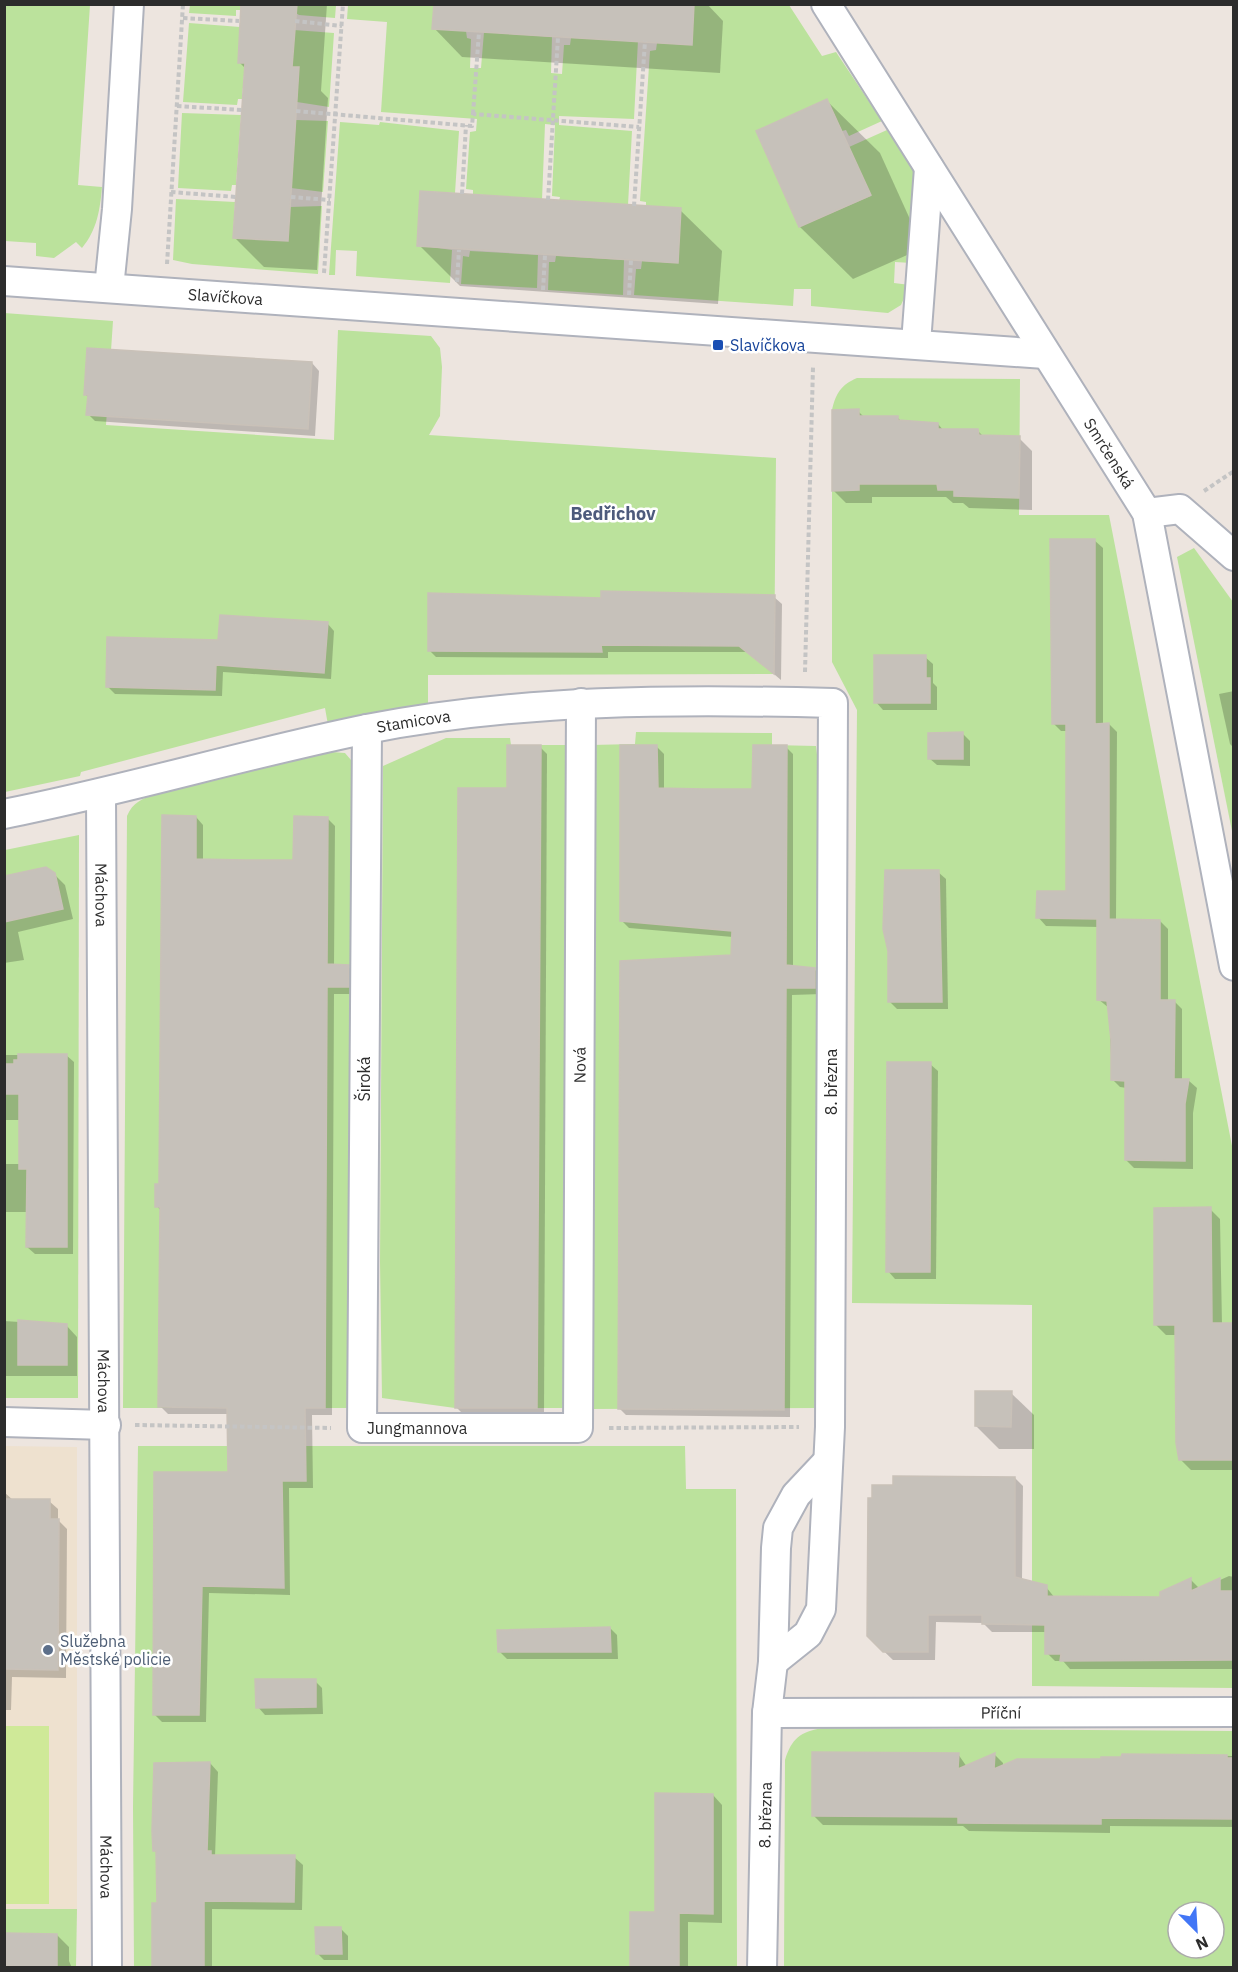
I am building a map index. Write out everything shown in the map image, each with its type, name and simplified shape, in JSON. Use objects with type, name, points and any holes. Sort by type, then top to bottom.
[{"type":"street","points":[[109,288],[117,209],[129,4]]},
{"type":"street","name":"Smrčenská","points":[[826,4],[1147,513],[1233,966]]},
{"type":"street","points":[[916,343],[929,168]]},
{"type":"street","name":"Slavíčkova","points":[[4,281],[916,343],[1046,354]]},
{"type":"street","points":[[1147,513],[1180,509],[1233,556]]},
{"type":"street","name":"Stamicova","points":[[4,814],[101,795],[367,729],[476,712],[581,703],[833,703]]},
{"type":"street","name":"Nová","points":[[578,1428],[581,703]]},
{"type":"street","name":"8. března","points":[[773,1662],[808,1634],[821,1609],[830,1427],[833,703]]},
{"type":"street","name":"Široká","points":[[362,1428],[367,729]]},
{"type":"street","name":"Máchova","points":[[101,795],[107,1968]]},
{"type":"street","points":[[4,1422],[106,1425]]},
{"type":"street","name":"Jungmannova","points":[[362,1428],[578,1428]]},
{"type":"street","name":"8. března","points":[[762,1968],[767,1713],[773,1662],[778,1528],[796,1495],[828,1461]]},
{"type":"street","name":"Příční","points":[[767,1713],[1233,1712]]},
{"type":"path","points":[[166,291],[183,4]]},
{"type":"path","points":[[322,304],[343,4]]},
{"type":"path","points":[[183,18],[239,21]]},
{"type":"path","points":[[295,21],[342,26]]},
{"type":"path","points":[[296,111],[472,126],[479,32]]},
{"type":"path","points":[[548,200],[558,37]]},
{"type":"path","points":[[634,206],[645,41]]},
{"type":"path","points":[[177,106],[242,110]]},
{"type":"path","points":[[473,114],[639,127]]},
{"type":"path","points":[[462,194],[466,125]]},
{"type":"path","points":[[171,192],[236,197]]},
{"type":"path","points":[[291,197],[330,200]]},
{"type":"path","points":[[456,289],[459,250]]},
{"type":"path","points":[[543,295],[545,255]]},
{"type":"path","points":[[629,301],[631,260]]},
{"type":"path","points":[[805,702],[813,337]]},
{"type":"path","name":"Jungmannova","points":[[106,1425],[362,1428]]},
{"type":"path","points":[[578,1428],[830,1427]]},
{"type":"shaded area","points":[[5,1446],[77,1447],[77,1909],[5,1909]]},
{"type":"green space","points":[[4,5],[90,5],[78,185],[102,187],[100,204],[94,227],[82,248],[76,242],[54,258],[36,256],[36,243],[5,241]]},
{"type":"green space","points":[[190,5],[241,5],[241,10],[236,10],[236,16],[189,13]]},
{"type":"green space","points":[[296,5],[336,5],[335,18],[299,15],[296,13]]},
{"type":"green space","points":[[348,5],[434,5],[432,29],[466,31],[467,38],[471,39],[470,68],[481,68],[484,32],[552,37],[551,73],[562,74],[564,45],[570,45],[571,38],[638,40],[634,119],[559,116],[559,125],[632,131],[628,205],[559,201],[560,197],[552,196],[555,125],[545,124],[542,200],[473,194],[473,190],[466,189],[470,132],[476,131],[477,119],[381,112],[387,22],[347,19]]},
{"type":"green space","points":[[694,5],[789,5],[822,56],[836,52],[882,121],[849,136],[846,130],[842,131],[827,99],[756,131],[799,227],[871,196],[849,147],[887,130],[915,170],[912,263],[895,262],[894,283],[910,285],[901,305],[888,313],[811,306],[811,289],[794,289],[793,306],[634,295],[636,269],[641,269],[642,261],[678,263],[681,208],[646,206],[646,202],[640,201],[650,51],[656,50],[657,43],[692,45]]},
{"type":"green space","points":[[189,23],[240,27],[238,62],[245,63],[242,99],[238,99],[237,105],[183,102]]},
{"type":"green space","points":[[294,30],[334,33],[329,107],[297,102],[299,67],[292,67]]},
{"type":"green space","points":[[182,113],[241,115],[236,185],[232,185],[231,191],[178,188]]},
{"type":"green space","points":[[296,120],[328,121],[323,192],[291,188]]},
{"type":"green space","points":[[340,122],[379,125],[380,122],[459,131],[455,193],[421,191],[417,245],[452,250],[450,283],[356,276],[357,251],[336,250],[335,275],[329,275]]},
{"type":"green space","points":[[176,199],[235,202],[233,238],[287,241],[290,207],[322,206],[318,274],[192,264],[173,260]]},
{"type":"green space","points":[[470,251],[538,255],[537,288],[461,284],[463,256],[469,257]]},
{"type":"green space","points":[[556,256],[624,260],[623,295],[548,290],[549,262],[555,262]]},
{"type":"green space","points":[[4,313],[113,321],[106,425],[334,440],[338,330],[431,336],[440,348],[442,367],[440,416],[429,435],[776,458],[774,674],[428,675],[428,703],[328,725],[325,708],[81,772],[80,776],[5,792]]},
{"type":"green space","points":[[857,378],[1020,379],[1019,515],[1109,515],[1233,1151],[1233,1688],[1032,1686],[1032,1305],[852,1303],[857,710],[832,662],[832,410],[840,390]]},
{"type":"green space","points":[[1194,548],[1233,602],[1233,836],[1177,557]]},
{"type":"green space","points":[[636,732],[772,733],[772,745],[816,746],[819,771],[817,1408],[588,1409],[591,745],[635,744]]},
{"type":"green space","points":[[446,738],[510,738],[511,745],[570,745],[569,1408],[455,1408],[382,1398],[380,1262],[383,766]]},
{"type":"green space","points":[[332,752],[345,753],[351,760],[354,778],[353,1408],[123,1408],[127,816],[135,804],[155,794]]},
{"type":"green space","points":[[79,835],[78,1398],[5,1398],[5,850]]},
{"type":"green space","points":[[138,1446],[685,1446],[686,1489],[736,1489],[737,1967],[134,1968],[133,1807]]},
{"type":"green space","points":[[5,1726],[49,1726],[49,1904],[5,1904]]},
{"type":"green space","points":[[823,1728],[1233,1731],[1233,1967],[784,1968],[785,1760],[794,1741],[803,1734]]},
{"type":"green space","points":[[4,1909],[77,1909],[76,1967],[5,1967]]},
{"type":"building","points":[[241,4],[297,4],[292,67],[299,67],[288,241],[233,238],[245,63],[238,63]]},
{"type":"building","points":[[434,4],[694,4],[692,45],[432,29]]},
{"type":"building","points":[[827,99],[871,195],[799,227],[756,131]]},
{"type":"building","points":[[420,191],[681,208],[678,263],[417,246]]},
{"type":"building","points":[[87,348],[312,362],[308,429],[86,415],[88,395],[84,395]]},
{"type":"building","points":[[859,409],[859,416],[898,416],[898,420],[938,423],[938,429],[978,429],[979,435],[1020,436],[1019,498],[954,496],[954,490],[938,490],[937,484],[859,484],[859,490],[832,491],[832,410]]},
{"type":"building","points":[[1050,539],[1095,539],[1095,724],[1109,723],[1109,919],[1160,920],[1160,1000],[1175,1000],[1174,1079],[1189,1079],[1185,1104],[1185,1161],[1125,1160],[1125,1081],[1111,1080],[1111,1040],[1107,1001],[1097,1000],[1097,919],[1036,918],[1037,891],[1066,891],[1066,724],[1052,724]]},
{"type":"building","points":[[601,591],[775,595],[774,674],[739,646],[601,645],[602,652],[428,651],[428,593],[601,598]]},
{"type":"building","points":[[220,615],[328,622],[324,673],[216,665],[215,690],[106,687],[107,637],[218,640]]},
{"type":"building","points":[[874,655],[926,655],[926,678],[930,678],[930,703],[874,703]]},
{"type":"building","points":[[963,732],[963,759],[928,759],[928,733]]},
{"type":"building","points":[[507,745],[541,745],[537,1408],[455,1408],[458,788],[507,788]]},
{"type":"building","points":[[620,745],[657,745],[658,788],[752,789],[753,745],[787,745],[786,965],[815,968],[815,988],[786,988],[784,1410],[618,1409],[620,961],[731,955],[732,931],[620,921]]},
{"type":"building","points":[[162,815],[196,816],[196,859],[245,860],[293,860],[294,816],[328,817],[327,964],[349,965],[349,987],[327,987],[325,1408],[305,1408],[306,1481],[282,1481],[284,1588],[202,1586],[199,1715],[153,1715],[154,1472],[228,1472],[227,1408],[158,1407],[160,1207],[155,1207],[155,1184],[159,1184]]},
{"type":"building","points":[[46,867],[55,873],[63,909],[4,922],[4,876]]},
{"type":"building","points":[[885,870],[939,870],[942,1002],[888,1002],[888,951],[883,929]]},
{"type":"building","points":[[18,1054],[67,1054],[67,1247],[26,1247],[27,1169],[19,1169],[19,1094],[4,1094],[4,1064],[14,1064],[14,1060],[18,1060]]},
{"type":"building","points":[[887,1062],[931,1062],[930,1272],[886,1272]]},
{"type":"building","points":[[1211,1207],[1212,1323],[1233,1323],[1233,1460],[1179,1460],[1176,1443],[1175,1325],[1154,1325],[1154,1208]]},
{"type":"building","points":[[18,1320],[67,1324],[67,1365],[18,1365]]},
{"type":"building","points":[[975,1391],[1012,1391],[1011,1427],[975,1426]]},
{"type":"building","points":[[893,1476],[1015,1477],[1015,1577],[1047,1585],[1047,1596],[1160,1597],[1160,1592],[1191,1578],[1191,1591],[1220,1578],[1220,1591],[1233,1591],[1233,1660],[1060,1661],[1061,1654],[1045,1654],[1045,1625],[982,1624],[982,1615],[928,1615],[928,1652],[883,1652],[867,1636],[868,1498],[872,1498],[872,1485],[893,1485]]},
{"type":"building","points":[[4,1499],[50,1499],[50,1519],[59,1519],[58,1670],[4,1669]]},
{"type":"building","points":[[610,1627],[611,1652],[498,1652],[497,1630]]},
{"type":"building","points":[[255,1679],[316,1679],[316,1707],[256,1708]]},
{"type":"building","points":[[812,1752],[959,1753],[958,1769],[995,1753],[994,1769],[1017,1759],[1101,1759],[1101,1757],[1121,1757],[1122,1754],[1227,1755],[1227,1758],[1233,1758],[1233,1819],[1101,1818],[1101,1824],[958,1823],[958,1817],[812,1816]]},
{"type":"building","points":[[210,1762],[207,1851],[211,1851],[211,1855],[295,1855],[294,1902],[204,1901],[204,1968],[152,1968],[152,1903],[157,1903],[156,1851],[153,1851],[152,1831],[154,1763]]},
{"type":"building","points":[[655,1793],[713,1794],[713,1914],[679,1913],[679,1968],[630,1968],[630,1912],[655,1912]]},
{"type":"building","points":[[315,1927],[341,1927],[342,1954],[316,1954]]},
{"type":"building","points":[[4,1933],[57,1934],[57,1968],[6,1966]]},
{"type":"place","name":"Slavíčkova","points":[[718,345]]},
{"type":"place","name":"Služebna Městské policie","points":[[48,1650]]},
{"type":"district","name":"Bedřichov","points":[[613,514]]}]
